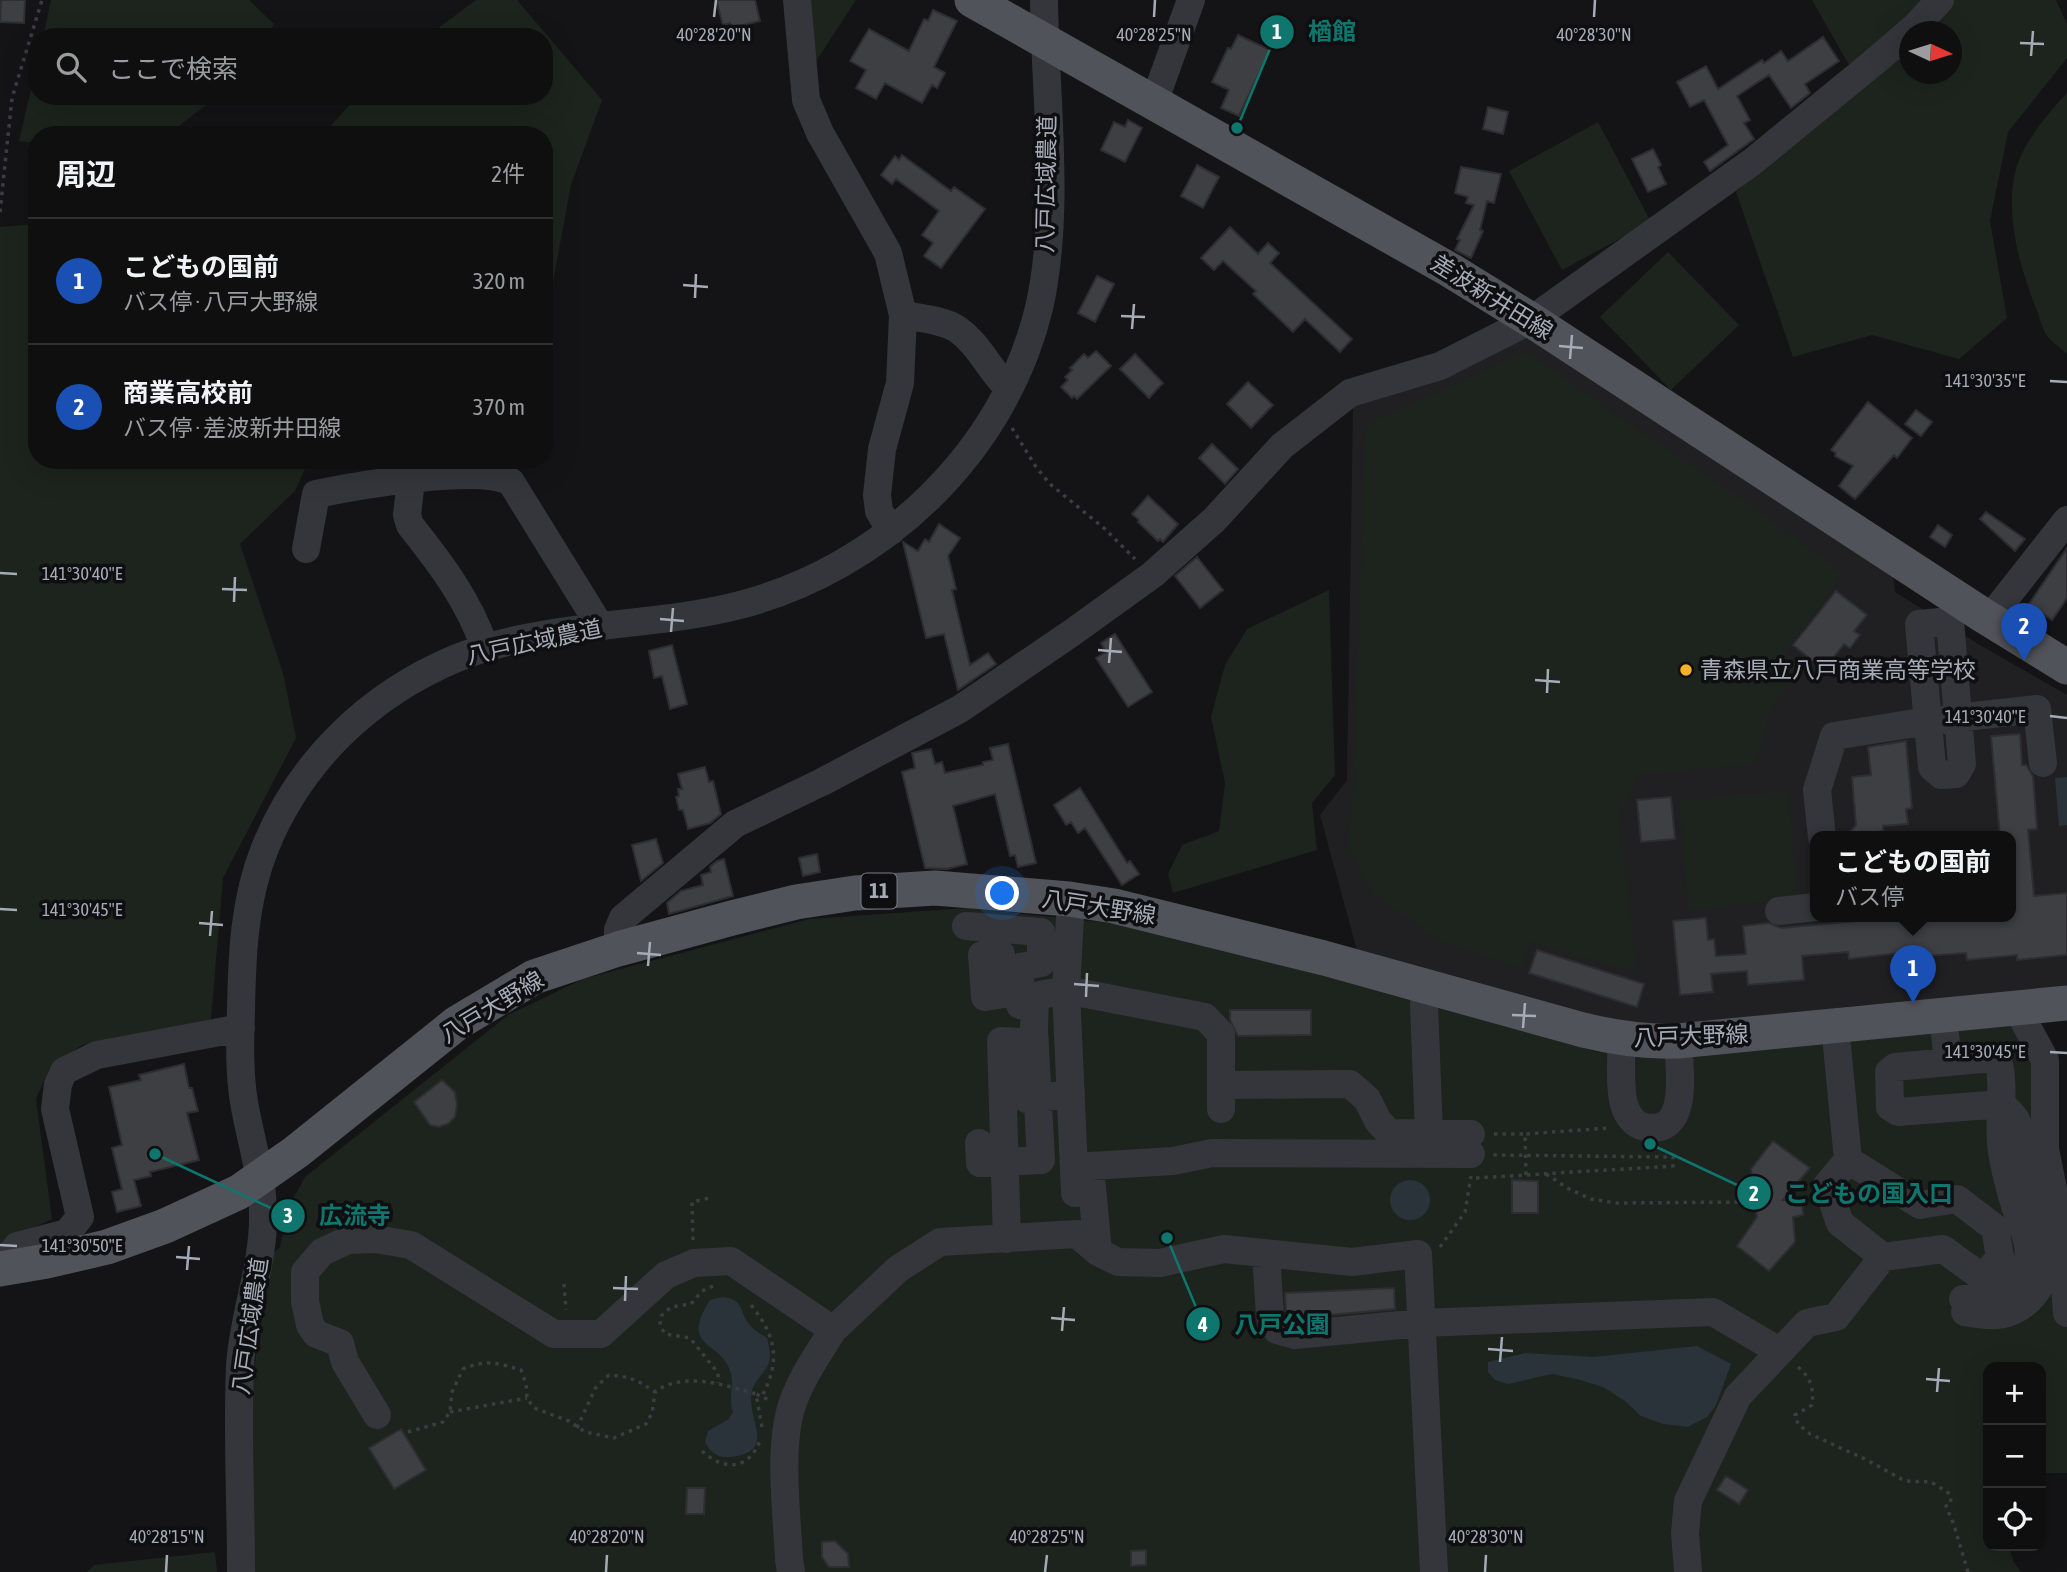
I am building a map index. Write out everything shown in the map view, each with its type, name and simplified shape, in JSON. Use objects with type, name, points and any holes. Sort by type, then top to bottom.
[{"type":"main road","name":"差波新井田線","points":[[972,0],[1450,270],[1531,320],[1955,610],[1989,619],[2067,667]]},
{"type":"main road","name":"八戸大野線","points":[[6,1268],[119,1243],[209,1207],[260,1178],[296,1152],[457,1023],[534,977],[618,948],[796,902],[855,893],[934,888],[1069,899],[1170,918],[1622,1039],[1678,1041],[2067,1003]]},
{"type":"street","points":[[797,0],[806,100],[820,133],[888,253],[903,315],[900,383],[882,449],[877,495],[879,510],[891,531]]},
{"type":"street","name":"八戸広域農道","points":[[241,1572],[241,1363],[262,1236],[263,1210],[240,1064],[242,960],[253,883],[266,846],[299,784],[319,756],[363,713],[390,692],[458,657],[485,648],[536,636],[693,615],[736,606],[807,582],[839,566],[891,531],[925,503],[956,470],[1002,401],[1038,310],[1050,219],[1044,0]]},
{"type":"street","points":[[1154,102],[1191,0]]},
{"type":"street","points":[[618,948],[618,930],[623,918],[735,824],[822,782],[960,709],[1073,632],[1152,575],[1214,520],[1282,446],[1350,393],[1440,366],[1531,320],[1752,162],[1915,27],[1940,0]]},
{"type":"street","points":[[903,315],[956,328],[967,337],[997,378],[1002,401]]},
{"type":"street","points":[[306,549],[316,494],[412,469],[503,477],[512,482],[600,626]]},
{"type":"street","points":[[412,469],[407,515],[410,525],[461,592],[485,648]]},
{"type":"street","points":[[1989,619],[2067,520]]},
{"type":"street","points":[[1955,610],[1962,764],[1956,774],[1941,775],[1932,767],[1919,624],[1955,610]]},
{"type":"street","points":[[1821,831],[1817,790],[1834,736],[1958,717],[2038,709],[2043,762]]},
{"type":"street","points":[[1779,911],[1810,908]]},
{"type":"street","points":[[1070,916],[1066,990],[1077,1234]]},
{"type":"street","points":[[966,926],[1041,932],[1041,963],[1020,967],[1019,994],[1021,1027],[1034,1029],[1041,1160],[979,1163],[979,1143]]},
{"type":"street","points":[[1019,994],[1066,990],[1205,1017],[1221,1034],[1221,1097],[1350,1084],[1367,1098],[1378,1121],[1389,1133],[1429,1134],[1471,1155]]},
{"type":"street","points":[[1424,1004],[1429,1134]]},
{"type":"street","points":[[2017,1008],[2056,1060],[2045,1149],[2061,1229],[2067,1313]]},
{"type":"street","points":[[1943,1015],[1948,1062]]},
{"type":"street","points":[[6,1268],[17,1246],[67,1233],[80,1217],[55,1109],[58,1084],[64,1072],[97,1055],[241,1028]]},
{"type":"street","points":[[1622,1039],[1623,1103],[1629,1118],[1642,1127],[1653,1128],[1664,1126],[1675,1115],[1679,1101],[1678,1041]]},
{"type":"street","points":[[1007,1239],[1001,1041],[1024,1042],[1027,1099],[1070,1094]]},
{"type":"street","points":[[1837,1046],[1848,1160],[1826,1185],[1840,1223],[1883,1256],[1943,1249],[1983,1278],[2000,1257],[1994,1228],[1957,1199],[1920,1205],[1848,1160]]},
{"type":"street","points":[[1964,1306],[2002,1292],[2014,1284],[2028,1258],[2028,1245],[2010,1190],[2002,1153],[2002,1104],[1998,1060],[1993,1058],[1895,1067],[1889,1072],[1890,1107],[1898,1112],[2002,1104]]},
{"type":"street","points":[[1098,1252],[1090,1166],[1172,1161],[1212,1153],[1471,1155]]},
{"type":"street","points":[[791,1572],[784,1461],[791,1408],[801,1382],[833,1330],[898,1269],[940,1242],[1077,1234],[1098,1252],[1118,1262],[1160,1263],[1224,1249],[1352,1262],[1418,1254],[1434,1572]]},
{"type":"street","points":[[377,1415],[345,1362],[340,1343],[316,1334],[310,1325],[305,1301],[306,1272],[322,1252],[348,1240],[376,1239],[411,1244],[554,1334],[601,1334],[666,1275],[694,1263],[732,1261],[833,1330]]},
{"type":"street","points":[[1266,1254],[1270,1316],[1277,1330],[1295,1335],[1422,1323],[1713,1312],[1779,1351]]},
{"type":"street","points":[[1688,1572],[1685,1533],[1688,1501],[1738,1396],[1807,1323],[1836,1317],[1883,1256]]},
{"type":"path","points":[[33,28],[42,0]]},
{"type":"path","points":[[0,212],[12,98],[28,46]]},
{"type":"path","points":[[1002,401],[1036,467],[1050,484],[1105,529],[1152,575]]},
{"type":"path","points":[[1471,1155],[1525,1134],[1606,1129],[1629,1118]]},
{"type":"path","points":[[1525,1134],[1525,1175]]},
{"type":"path","points":[[1471,1155],[1673,1157],[1673,1166],[1525,1175],[1471,1155]]},
{"type":"path","points":[[1418,1254],[1439,1247],[1465,1212],[1471,1155]]},
{"type":"path","points":[[1546,1174],[1591,1199],[1616,1203],[1750,1202]]},
{"type":"path","points":[[694,1263],[692,1202],[713,1197]]},
{"type":"path","points":[[718,1383],[718,1373],[697,1343],[690,1338],[665,1334],[660,1325],[661,1316],[671,1307],[691,1304],[702,1291],[716,1285],[723,1286]]},
{"type":"path","points":[[748,1301],[762,1319],[775,1345],[762,1396]]},
{"type":"path","points":[[1779,1351],[1809,1377],[1813,1392],[1812,1405],[1795,1416],[1798,1424],[1905,1481],[1931,1482],[1950,1494],[1951,1503],[1946,1506],[1968,1572]]},
{"type":"path","points":[[408,1432],[443,1422],[450,1412],[452,1392],[463,1369],[480,1362],[500,1363],[521,1370],[527,1398],[534,1408],[569,1421],[585,1432],[614,1438],[646,1424],[652,1413],[655,1392]]},
{"type":"path","points":[[577,1427],[596,1387],[609,1375],[627,1376],[655,1392]]},
{"type":"path","points":[[655,1392],[674,1383],[718,1383],[791,1408]]},
{"type":"path","points":[[702,1451],[714,1461],[728,1464],[745,1462],[756,1453],[762,1424],[756,1394]]},
{"type":"path","points":[[450,1412],[527,1398]]},
{"type":"shaded area","points":[[51,0],[249,0],[274,24],[272,28],[45,28]]},
{"type":"shaded area","points":[[476,0],[517,0],[541,28],[438,28]]},
{"type":"shaded area","points":[[803,0],[856,0],[809,72]]},
{"type":"shaded area","points":[[1812,0],[2056,0],[2067,24],[2067,58],[2008,132],[1990,221],[2007,318],[1959,359],[1872,335],[1793,357],[1736,192],[1857,79]]},
{"type":"shaded area","points":[[553,42],[602,100],[571,185],[553,282],[553,126],[331,126],[349,105],[553,105]]},
{"type":"shaded area","points":[[2067,93],[2067,354],[2047,336],[2042,327],[2020,259],[2012,205],[2019,159],[2030,139]]},
{"type":"shaded area","points":[[28,102],[28,105],[206,105],[179,126],[28,126],[28,142],[19,141]]},
{"type":"shaded area","points":[[1598,122],[1651,222],[1562,270],[1509,171]]},
{"type":"shaded area","points":[[28,225],[28,469],[305,469],[295,491],[240,544],[283,673],[296,738],[223,878],[211,1020],[82,1045],[50,1067],[36,1099],[52,1219],[0,1244],[0,227]]},
{"type":"shaded area","points":[[1668,252],[1739,325],[1671,390],[1600,317]]},
{"type":"shaded area","name":"青森県立八戸商業高等学校","points":[[1523,334],[1893,575],[1895,592],[2067,695],[2067,985],[1841,1007],[1819,1014],[1690,1025],[1637,1025],[1575,1015],[1358,954],[1320,815],[1347,780],[1353,407],[1438,376]]},
{"type":"shaded area","points":[[1525,352],[1758,511],[1843,574],[1785,654],[1786,689],[1768,713],[1765,738],[1755,764],[1642,774],[1619,812],[1636,966],[1623,969],[1531,942],[1521,969],[1435,938],[1372,892],[1348,849],[1353,784],[1366,425]]},
{"type":"shaded area","points":[[1329,590],[1335,775],[1312,803],[1317,850],[1173,893],[1168,874],[1182,845],[1219,831],[1225,783],[1211,717],[1225,665],[1247,629]]},
{"type":"shaded area","points":[[2067,777],[2067,825],[2059,826],[2055,778]]},
{"type":"shaded area","points":[[1788,791],[1798,899],[1688,910],[1679,801]]},
{"type":"shaded area","points":[[967,908],[1119,924],[1413,998],[1597,1052],[1666,1057],[2016,1023],[2035,1067],[2067,1307],[2067,1473],[2046,1473],[2046,1362],[1983,1362],[1983,1551],[2010,1551],[2013,1561],[2021,1572],[252,1572],[252,1390],[267,1258],[280,1247],[288,1208],[305,1177],[508,1015],[583,979],[809,919]]},
{"type":"shaded area","points":[[1410,1180],[1424,1186],[1430,1200],[1424,1214],[1410,1220],[1396,1214],[1390,1200],[1396,1186]]},
{"type":"shaded area","points":[[723,1297],[738,1303],[751,1326],[767,1338],[770,1355],[766,1369],[755,1383],[751,1398],[756,1443],[753,1449],[744,1454],[727,1457],[715,1454],[705,1442],[708,1431],[729,1419],[733,1412],[731,1374],[720,1355],[700,1337],[699,1328],[701,1316],[710,1300]]},
{"type":"shaded area","points":[[1697,1346],[1731,1364],[1716,1405],[1707,1417],[1688,1427],[1663,1424],[1641,1416],[1625,1401],[1603,1387],[1577,1379],[1552,1374],[1508,1384],[1495,1380],[1488,1372],[1488,1362],[1525,1353],[1594,1357]]},
{"type":"shaded area","points":[[215,1552],[217,1572],[87,1572],[94,1565]]},
{"type":"building","points":[[1,0],[25,0],[24,23],[0,22]]},
{"type":"building","points":[[716,0],[755,0],[760,21],[731,28],[730,23],[723,25]]},
{"type":"building","points":[[933,10],[957,21],[934,67],[945,73],[937,88],[932,85],[922,103],[885,83],[876,99],[856,88],[866,70],[850,61],[869,29],[909,51],[924,19],[928,21]]},
{"type":"building","points":[[1238,35],[1270,50],[1239,116],[1221,108],[1229,90],[1212,82],[1228,48],[1231,49]]},
{"type":"building","points":[[1823,37],[1839,61],[1805,84],[1810,93],[1791,108],[1769,75],[1737,96],[1750,120],[1744,123],[1754,139],[1710,171],[1704,162],[1728,145],[1704,100],[1690,107],[1677,82],[1706,66],[1718,89],[1762,60],[1764,63],[1781,51],[1788,61]]},
{"type":"building","points":[[1488,107],[1508,112],[1503,134],[1483,129]]},
{"type":"building","points":[[1128,120],[1142,128],[1125,162],[1101,150],[1114,122],[1125,127]]},
{"type":"building","points":[[1653,149],[1666,184],[1648,192],[1632,159]]},
{"type":"building","points":[[902,155],[951,191],[954,187],[985,209],[941,268],[924,256],[933,243],[922,235],[939,211],[896,179],[892,184],[881,175],[895,156],[899,160]]},
{"type":"building","points":[[1197,165],[1219,177],[1203,208],[1181,196]]},
{"type":"building","points":[[1461,167],[1501,174],[1494,203],[1487,201],[1480,230],[1483,231],[1471,258],[1455,250],[1460,240],[1457,239],[1474,205],[1466,203],[1468,197],[1455,193]]},
{"type":"building","points":[[1230,227],[1258,254],[1268,243],[1279,253],[1270,263],[1352,339],[1340,352],[1305,319],[1293,332],[1253,294],[1256,291],[1223,261],[1214,270],[1201,258]]},
{"type":"building","points":[[1097,276],[1114,284],[1095,322],[1078,313]]},
{"type":"building","points":[[1096,351],[1111,366],[1077,399],[1074,396],[1072,398],[1061,387],[1068,380],[1065,377],[1084,354],[1088,358]]},
{"type":"building","points":[[1135,354],[1163,383],[1149,398],[1120,369]]},
{"type":"building","points":[[1248,382],[1273,405],[1251,428],[1227,404]]},
{"type":"building","points":[[1868,402],[1912,438],[1897,458],[1894,455],[1855,499],[1839,486],[1853,466],[1835,456],[1836,453],[1831,450]]},
{"type":"building","points":[[1916,410],[1932,422],[1921,436],[1905,424]]},
{"type":"building","points":[[1212,444],[1238,469],[1225,484],[1199,458]]},
{"type":"building","points":[[1148,496],[1178,524],[1163,542],[1160,539],[1158,541],[1132,514]]},
{"type":"building","points":[[1986,512],[2025,539],[2015,551],[1980,519]]},
{"type":"building","points":[[939,524],[960,538],[948,556],[956,589],[952,590],[970,665],[988,653],[996,664],[958,690],[944,634],[926,638],[903,542],[918,551],[925,539],[929,542]]},
{"type":"building","points":[[1938,525],[1952,535],[1945,547],[1930,537]]},
{"type":"building","points":[[2067,548],[2067,598],[2052,620],[2029,604]]},
{"type":"building","points":[[1197,557],[1223,590],[1200,608],[1175,576]]},
{"type":"building","points":[[1836,591],[1867,615],[1854,631],[1860,635],[1850,648],[1844,644],[1824,670],[1793,645]]},
{"type":"building","points":[[1115,634],[1152,692],[1128,707],[1096,658],[1106,652],[1101,643]]},
{"type":"building","points":[[672,645],[687,704],[670,709],[662,676],[654,678],[649,651]]},
{"type":"building","points":[[2020,734],[2022,765],[2026,765],[2033,776],[2037,829],[2028,830],[2034,896],[2067,893],[2067,955],[2017,960],[2017,955],[1967,960],[1966,953],[1926,956],[1925,950],[1849,959],[1848,952],[1802,956],[1804,980],[1748,985],[1747,971],[1711,974],[1713,992],[1680,995],[1673,921],[1706,918],[1708,940],[1714,939],[1716,956],[1746,954],[1743,926],[1769,923],[1781,928],[1846,922],[2016,922],[2016,831],[1999,831],[1991,736]]},
{"type":"building","points":[[1906,741],[1912,808],[1906,809],[1908,824],[1883,826],[1883,831],[1850,831],[1856,825],[1852,777],[1871,775],[1868,747]]},
{"type":"building","points":[[1008,744],[1036,863],[1018,867],[1015,855],[1010,856],[995,794],[953,806],[967,864],[947,869],[925,868],[902,772],[915,768],[912,753],[931,749],[935,764],[942,762],[945,773],[983,765],[983,762],[993,760],[990,748]]},
{"type":"building","points":[[705,767],[709,782],[713,781],[721,814],[710,823],[688,829],[676,797],[679,796],[678,789],[682,789],[678,774]]},
{"type":"building","points":[[1080,788],[1127,863],[1130,861],[1139,874],[1122,885],[1085,828],[1078,833],[1071,822],[1066,825],[1054,805]]},
{"type":"building","points":[[1671,797],[1675,839],[1641,842],[1637,800]]},
{"type":"building","points":[[656,839],[663,863],[641,881],[632,845]]},
{"type":"building","points":[[817,854],[820,872],[803,876],[799,858]]},
{"type":"building","points":[[724,859],[733,896],[669,914],[667,903],[681,891],[703,885],[701,875],[711,872],[710,867]]},
{"type":"building","points":[[1537,950],[1644,984],[1637,1007],[1529,973]]},
{"type":"building","points":[[1230,1010],[1311,1010],[1311,1035],[1238,1036],[1230,1020]]},
{"type":"building","points":[[184,1064],[198,1111],[187,1113],[199,1160],[150,1172],[151,1176],[134,1180],[141,1206],[117,1212],[112,1192],[122,1189],[112,1148],[122,1145],[109,1087],[141,1080],[139,1075]]},
{"type":"building","points":[[442,1080],[455,1092],[457,1105],[455,1117],[448,1124],[439,1127],[430,1125],[414,1102]]},
{"type":"building","points":[[1773,1141],[1810,1168],[1783,1200],[1802,1200],[1803,1215],[1793,1217],[1795,1242],[1769,1271],[1737,1246],[1757,1217],[1751,1169]]},
{"type":"building","points":[[1512,1180],[1538,1181],[1538,1213],[1512,1213]]},
{"type":"building","points":[[1394,1288],[1395,1309],[1296,1318],[1286,1312],[1285,1293]]},
{"type":"building","points":[[401,1429],[426,1470],[394,1489],[369,1448]]},
{"type":"building","points":[[1726,1476],[1748,1490],[1739,1504],[1717,1490]]},
{"type":"building","points":[[687,1488],[705,1488],[704,1514],[686,1514]]},
{"type":"building","points":[[835,1541],[848,1554],[849,1567],[829,1567],[822,1557],[822,1542]]},
{"type":"building","points":[[1146,1550],[1146,1565],[1131,1566],[1131,1551]]},
{"type":"place","name":"楢館","points":[[1237,128]]},
{"type":"place","name":"商業高校前","points":[[2024,661]]},
{"type":"place","name":"青森県立八戸商業高等学校","points":[[1686,670]]},
{"type":"place","name":"こどもの国前","points":[[1913,1003]]},
{"type":"place","name":"こどもの国入口","points":[[1650,1144]]},
{"type":"place","name":"広流寺","points":[[155,1154]]},
{"type":"place","name":"八戸公園","points":[[1167,1238]]}]
